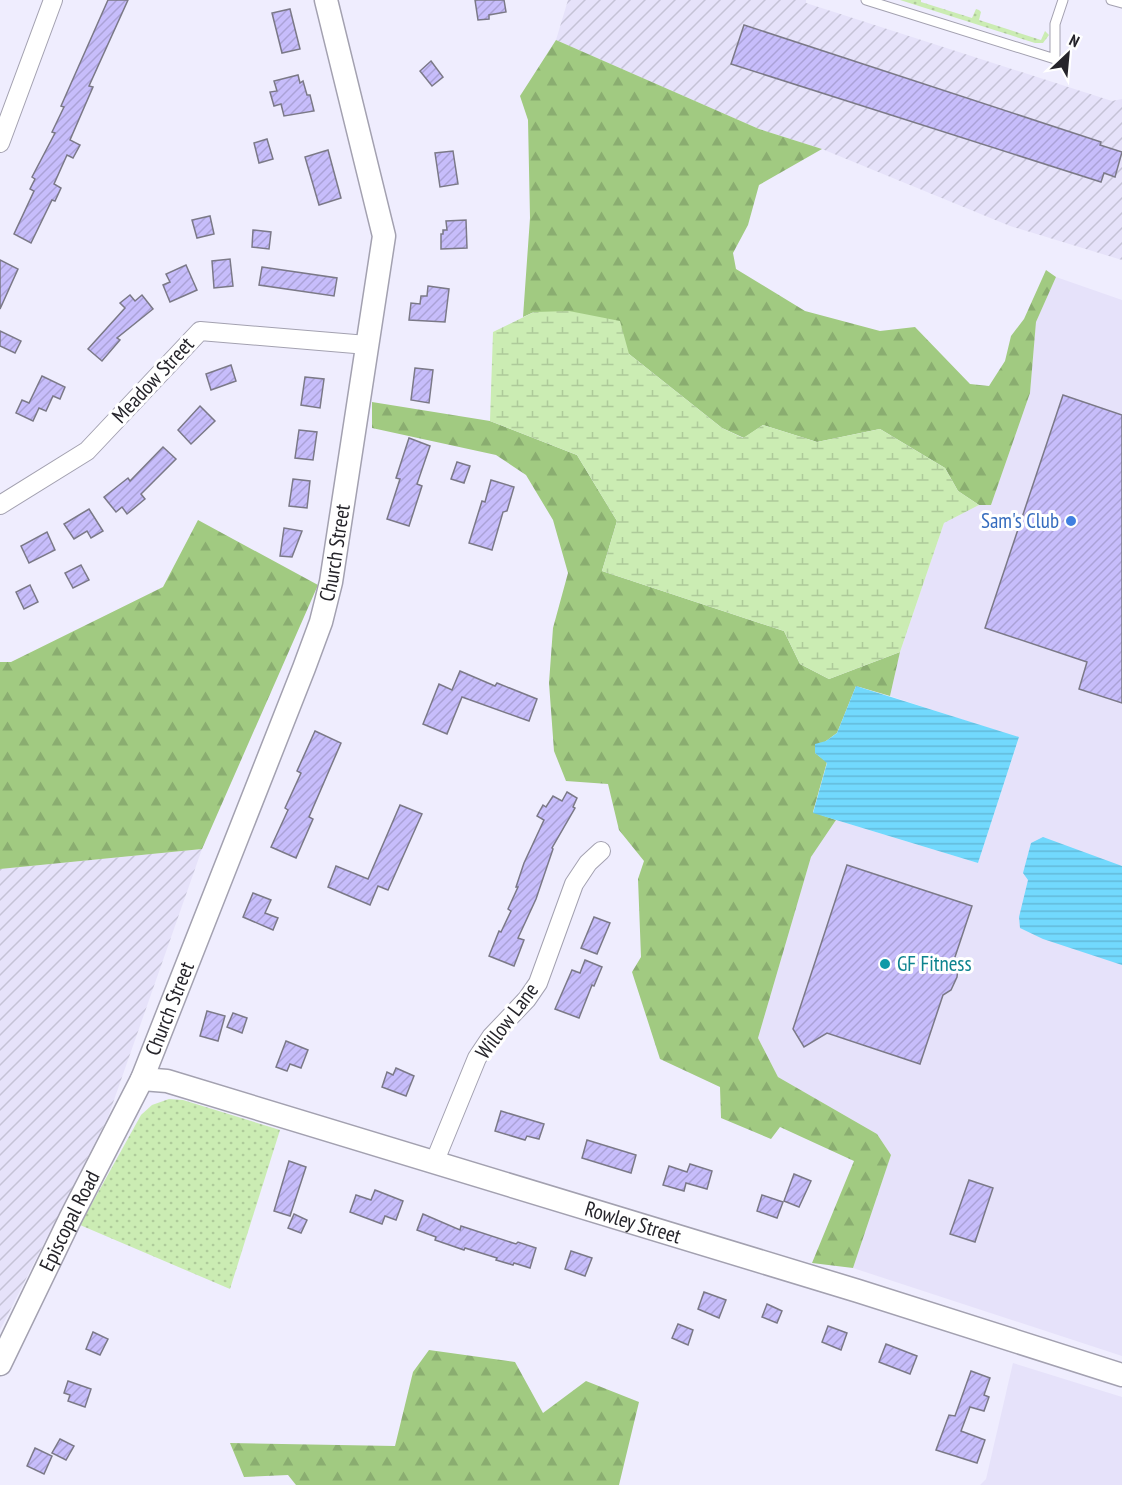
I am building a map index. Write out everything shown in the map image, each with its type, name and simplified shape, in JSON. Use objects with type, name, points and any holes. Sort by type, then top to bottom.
[{"type":"street","points":[[0,143],[53,0]]},
{"type":"street","name":"Church Street","points":[[142,1079],[321,622],[332,582],[384,236],[326,0]]},
{"type":"street","name":"Meadow Street","points":[[0,506],[87,451],[200,331],[367,345]]},
{"type":"street","name":"Willow Lane","points":[[434,1163],[477,1058],[490,1037],[527,999],[538,982],[574,884],[588,862],[601,851]]},
{"type":"street","name":"Rowley Street","points":[[142,1079],[167,1081],[858,1291],[1122,1375]]},
{"type":"street","name":"Episcopal Road","points":[[0,1364],[71,1217],[142,1079]]},
{"type":"lane","points":[[866,0],[1055,59],[1055,24],[1063,0]]},
{"type":"lane","points":[[1111,0],[1122,3]]},
{"type":"shaded area","points":[[568,0],[806,0],[806,3],[1112,101],[1122,99],[1122,260],[1010,226],[822,149],[759,129],[556,40]]},
{"type":"shaded area","points":[[1056,277],[1122,300],[1122,1356],[853,1268],[891,1155],[877,1134],[778,1077],[758,1038],[811,857],[836,820],[978,863],[1019,738],[890,696],[900,652],[944,523],[979,505],[991,505],[1030,393],[1036,322]]},
{"type":"shaded area","points":[[202,849],[108,1117],[0,1330],[0,869]]},
{"type":"shaded area","points":[[1013,1363],[1122,1397],[1122,1485],[980,1485],[986,1479]]},
{"type":"green space","points":[[900,0],[921,0],[921,2],[972,18],[976,9],[981,12],[979,20],[1041,40],[1045,31],[1049,35],[1043,43],[1035,43]]},
{"type":"green space","points":[[556,40],[759,129],[822,149],[759,185],[748,225],[733,253],[736,269],[805,311],[880,331],[915,327],[970,384],[989,386],[1005,361],[1011,336],[1024,319],[1046,270],[1056,277],[1036,322],[1030,393],[991,505],[979,505],[958,491],[945,468],[880,429],[817,442],[763,425],[744,438],[722,428],[629,354],[534,312],[523,317],[530,218],[528,120],[520,96]]},
{"type":"green space","points":[[569,311],[620,321],[629,354],[722,428],[743,438],[763,425],[817,442],[880,429],[945,468],[958,491],[979,505],[944,523],[900,652],[829,679],[800,664],[784,631],[602,571],[617,521],[577,455],[490,421],[493,332],[534,312]]},
{"type":"green space","points":[[372,402],[490,421],[577,455],[617,521],[602,571],[784,631],[800,664],[829,679],[900,652],[890,696],[856,686],[837,733],[815,753],[827,762],[813,812],[836,820],[811,857],[758,1038],[778,1077],[877,1134],[891,1155],[853,1268],[812,1263],[854,1161],[780,1127],[771,1139],[721,1118],[720,1087],[660,1059],[632,972],[641,957],[638,879],[644,861],[619,830],[608,784],[566,781],[554,751],[549,683],[553,628],[568,573],[553,520],[526,475],[496,455],[372,428]]},
{"type":"green space","points":[[198,520],[318,585],[202,849],[0,869],[0,662],[11,662],[163,587]]},
{"type":"green space","points":[[169,1099],[183,1100],[280,1130],[230,1289],[80,1225],[141,1115],[152,1105]]},
{"type":"green space","points":[[429,1350],[515,1362],[543,1413],[586,1381],[639,1402],[619,1485],[296,1485],[288,1475],[244,1477],[230,1443],[395,1446],[413,1372]]},
{"type":"water","points":[[856,686],[1019,737],[978,863],[813,813],[827,763],[815,753],[815,744],[826,741],[837,733]]},
{"type":"water","points":[[1043,837],[1122,866],[1122,965],[1043,939],[1020,928],[1019,917],[1028,880],[1023,873],[1031,843]]},
{"type":"building","points":[[108,0],[128,0],[89,86],[93,87],[70,140],[80,145],[73,158],[67,155],[54,184],[61,188],[55,201],[52,200],[31,243],[14,234],[34,191],[30,189],[35,179],[32,177],[55,133],[52,132],[64,107],[61,106]]},
{"type":"building","points":[[475,0],[504,0],[506,12],[489,15],[489,19],[478,20]]},
{"type":"building","points":[[290,9],[300,49],[282,53],[272,13]]},
{"type":"building","points":[[744,25],[1101,142],[1100,145],[1122,152],[1115,177],[1104,173],[1101,182],[731,64]]},
{"type":"building","points":[[431,61],[443,77],[432,86],[420,71]]},
{"type":"building","points":[[298,75],[300,83],[303,81],[307,95],[310,95],[314,111],[284,116],[281,104],[274,106],[270,92],[277,91],[274,81]]},
{"type":"building","points":[[267,139],[273,159],[259,163],[254,143]]},
{"type":"building","points":[[328,150],[341,198],[319,205],[305,157]]},
{"type":"building","points":[[453,151],[458,184],[440,187],[435,153]]},
{"type":"building","points":[[210,216],[214,234],[197,238],[192,220]]},
{"type":"building","points":[[466,220],[467,248],[441,249],[441,234],[443,230],[447,230],[446,221]]},
{"type":"building","points":[[253,230],[271,232],[269,249],[252,247]]},
{"type":"building","points":[[230,259],[233,286],[214,288],[212,261]]},
{"type":"building","points":[[0,260],[18,269],[0,309]]},
{"type":"building","points":[[186,265],[197,290],[170,302],[163,285],[170,282],[166,274]]},
{"type":"building","points":[[262,267],[337,278],[334,296],[259,285]]},
{"type":"building","points":[[428,286],[449,289],[445,322],[409,320],[411,303],[420,304],[421,296],[427,296]]},
{"type":"building","points":[[130,295],[135,301],[142,295],[153,309],[117,338],[120,340],[102,361],[88,349],[125,308],[120,303]]},
{"type":"building","points":[[0,331],[21,341],[15,353],[0,346]]},
{"type":"building","points":[[231,365],[236,381],[211,390],[206,374]]},
{"type":"building","points":[[415,368],[433,370],[429,403],[411,400]]},
{"type":"building","points":[[42,376],[65,387],[60,399],[53,396],[46,411],[39,408],[33,421],[16,413],[22,400],[29,403]]},
{"type":"building","points":[[305,377],[324,379],[320,408],[301,405]]},
{"type":"building","name":"Sam's Club","points":[[1063,395],[1122,415],[1122,703],[1079,689],[1087,662],[985,628]]},
{"type":"building","points":[[200,406],[215,421],[191,444],[178,430]]},
{"type":"building","points":[[299,430],[317,432],[313,460],[295,458]]},
{"type":"building","points":[[409,438],[430,446],[417,484],[422,486],[409,526],[387,519],[400,479],[396,478]]},
{"type":"building","points":[[163,447],[176,459],[141,494],[145,499],[127,514],[122,507],[116,512],[104,497],[128,478],[130,481]]},
{"type":"building","points":[[457,462],[470,466],[464,483],[451,479]]},
{"type":"building","points":[[293,479],[310,481],[307,508],[289,506]]},
{"type":"building","points":[[491,480],[514,487],[507,511],[503,512],[492,550],[469,543]]},
{"type":"building","points":[[89,509],[103,531],[91,538],[87,531],[74,539],[64,524]]},
{"type":"building","points":[[284,528],[302,531],[292,557],[280,556]]},
{"type":"building","points":[[47,532],[55,550],[29,563],[21,546]]},
{"type":"building","points":[[81,565],[89,580],[73,588],[65,573]]},
{"type":"building","points":[[30,585],[38,602],[24,609],[16,592]]},
{"type":"building","points":[[460,671],[495,686],[497,683],[537,699],[529,721],[462,697],[447,734],[423,724],[439,684],[452,690]]},
{"type":"building","points":[[315,731],[341,743],[309,817],[313,819],[296,858],[271,847],[288,810],[285,808],[301,773],[297,771]]},
{"type":"building","points":[[567,792],[577,798],[573,807],[575,808],[552,848],[536,899],[518,938],[524,940],[514,966],[489,956],[499,931],[501,932],[511,911],[508,909],[518,887],[516,887],[524,863],[544,820],[537,816],[543,805],[546,807],[553,796],[562,801]]},
{"type":"building","points":[[400,805],[422,814],[388,890],[378,886],[370,905],[328,887],[336,866],[368,879]]},
{"type":"building","name":"GF Fitness","points":[[847,865],[972,906],[954,960],[958,968],[957,977],[951,990],[943,995],[920,1064],[827,1033],[804,1047],[793,1029]]},
{"type":"building","points":[[253,893],[271,900],[265,913],[278,918],[273,930],[243,917]]},
{"type":"building","points":[[594,917],[610,923],[597,954],[581,948]]},
{"type":"building","points":[[585,960],[602,967],[579,1018],[555,1009],[572,970],[580,973]]},
{"type":"building","points":[[207,1011],[225,1016],[218,1041],[200,1036]]},
{"type":"building","points":[[233,1013],[247,1018],[242,1033],[227,1027]]},
{"type":"building","points":[[286,1041],[308,1050],[301,1068],[290,1064],[287,1071],[276,1067]]},
{"type":"building","points":[[396,1068],[414,1076],[406,1096],[382,1087],[387,1072],[393,1075]]},
{"type":"building","points":[[501,1111],[544,1124],[539,1139],[527,1136],[525,1140],[495,1131]]},
{"type":"building","points":[[587,1140],[636,1155],[631,1173],[582,1158]]},
{"type":"building","points":[[289,1161],[306,1167],[290,1216],[274,1211]]},
{"type":"building","points":[[690,1164],[712,1171],[707,1189],[686,1183],[684,1191],[663,1185],[669,1166],[687,1172]]},
{"type":"building","points":[[794,1174],[811,1181],[799,1207],[784,1201]]},
{"type":"building","points":[[969,1180],[993,1188],[975,1242],[950,1234]]},
{"type":"building","points":[[375,1190],[403,1201],[396,1220],[385,1216],[382,1224],[350,1212],[356,1195],[371,1200]]},
{"type":"building","points":[[762,1195],[783,1202],[777,1218],[757,1211]]},
{"type":"building","points":[[294,1214],[307,1220],[301,1233],[288,1228]]},
{"type":"building","points":[[423,1214],[460,1230],[461,1226],[536,1248],[530,1268],[496,1260],[497,1258],[435,1240],[436,1237],[417,1230]]},
{"type":"building","points":[[571,1251],[592,1258],[585,1276],[565,1269]]},
{"type":"building","points":[[704,1292],[726,1300],[719,1318],[698,1309]]},
{"type":"building","points":[[767,1304],[782,1311],[777,1323],[762,1317]]},
{"type":"building","points":[[678,1324],[693,1330],[688,1345],[672,1338]]},
{"type":"building","points":[[828,1326],[847,1333],[841,1350],[822,1342]]},
{"type":"building","points":[[93,1332],[108,1339],[100,1355],[86,1349]]},
{"type":"building","points":[[886,1344],[917,1356],[910,1374],[879,1362]]},
{"type":"building","points":[[971,1371],[990,1378],[984,1395],[989,1397],[984,1411],[970,1407],[961,1431],[985,1440],[977,1463],[936,1450],[949,1415],[955,1416]]},
{"type":"building","points":[[68,1381],[91,1389],[85,1407],[68,1401],[70,1395],[64,1393]]},
{"type":"building","points":[[60,1439],[74,1446],[66,1460],[52,1453]]},
{"type":"building","points":[[35,1448],[52,1456],[44,1474],[27,1466]]},
{"type":"place","name":"Sam's Club","points":[[1071,521]]},
{"type":"place","name":"GF Fitness","points":[[885,964]]}]
